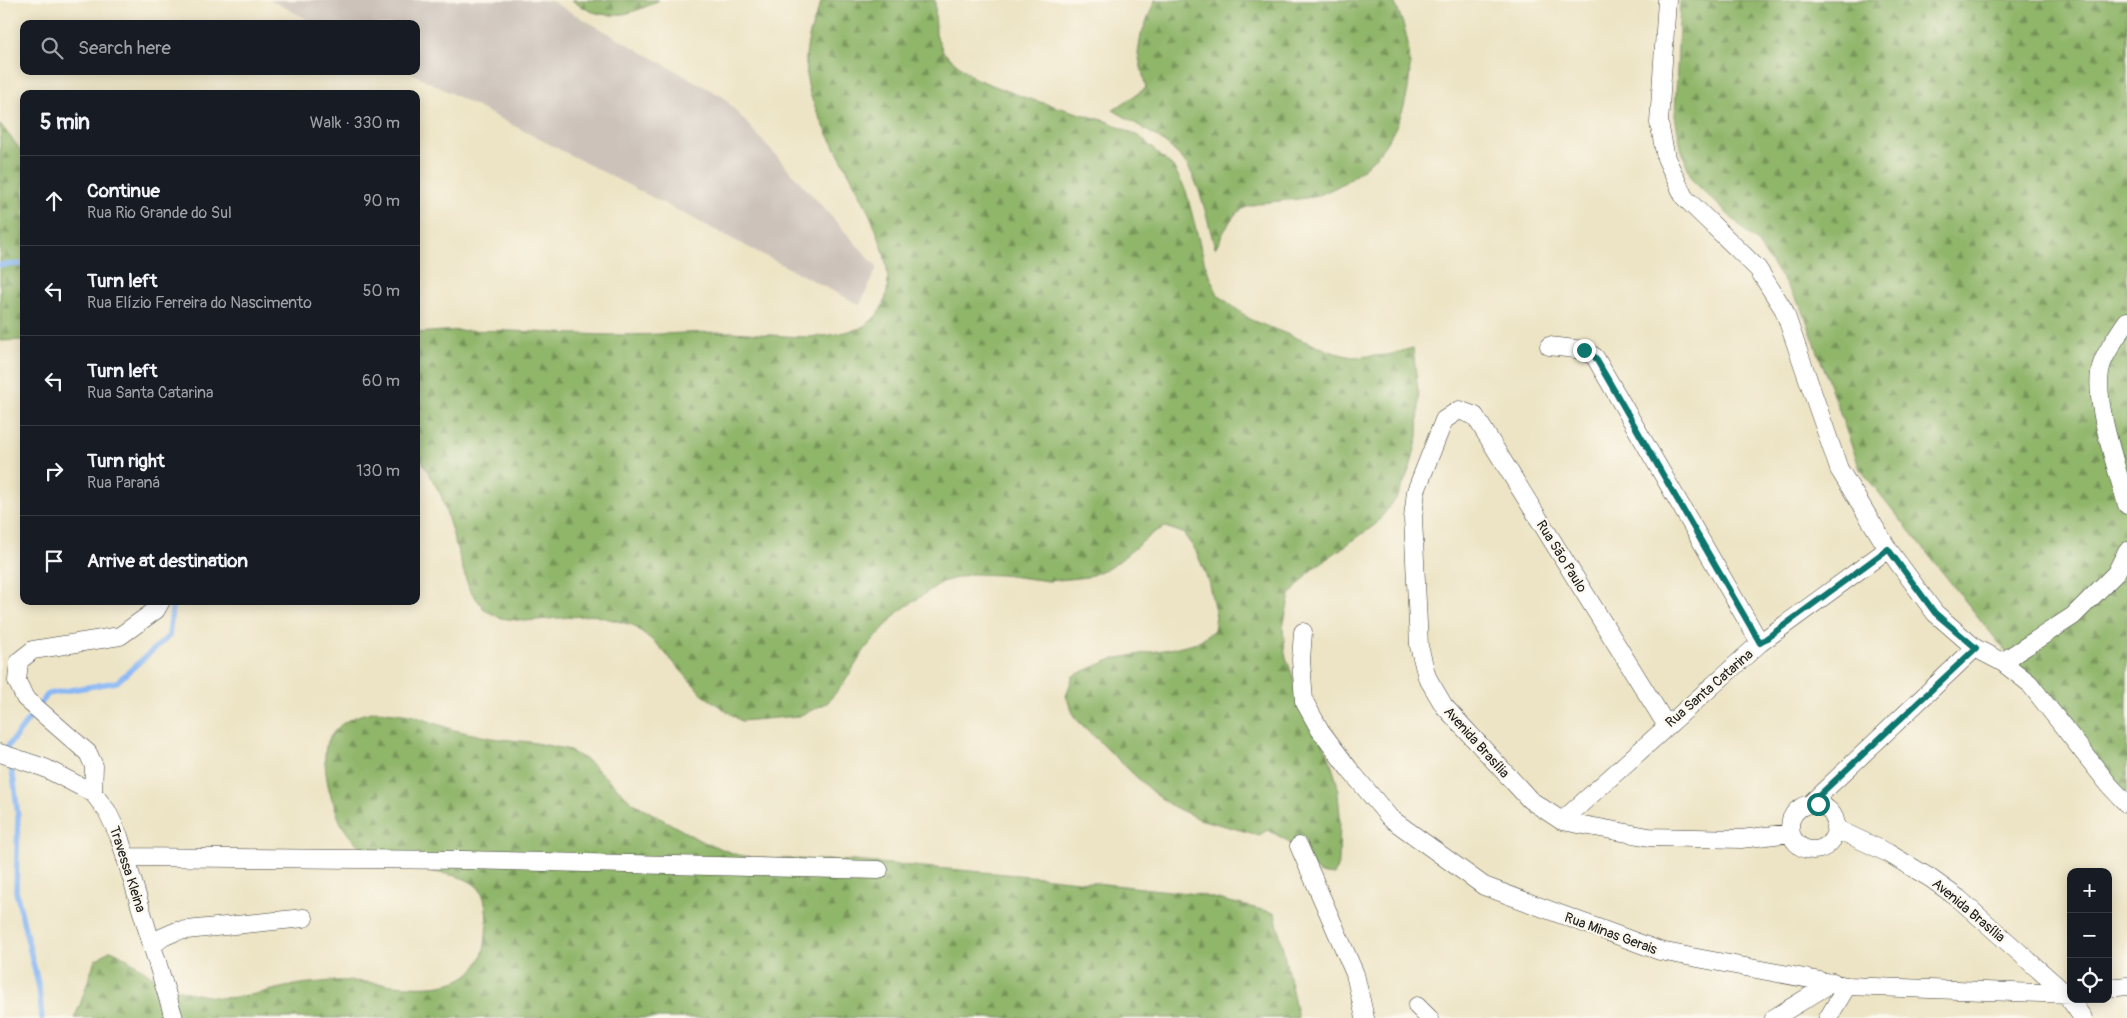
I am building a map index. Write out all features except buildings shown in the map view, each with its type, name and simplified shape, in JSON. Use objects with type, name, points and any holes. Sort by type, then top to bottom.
[{"type":"street","points":[[1667,0],[1659,123],[1666,158],[1684,197],[1758,269],[1784,310],[1839,469],[1888,549],[1935,613],[1976,648],[2002,662],[2029,683],[2110,786],[2127,804]]},
{"type":"street","points":[[2127,320],[2102,362],[2098,388],[2127,504]]},
{"type":"street","points":[[1548,346],[1584,350],[1595,357],[1760,643]]},
{"type":"street","name":"Rua São Paulo","points":[[1444,420],[1459,410],[1475,416],[1667,726]]},
{"type":"street","name":"Avenida Brasília","points":[[1444,420],[1416,491],[1413,518],[1419,646],[1427,677],[1444,706],[1530,800],[1562,820],[1649,837],[1741,839],[1791,833]]},
{"type":"street","name":"Rua Santa Catarina","points":[[1562,820],[1760,643],[1888,549]]},
{"type":"street","points":[[2002,662],[2073,616],[2116,573],[2127,551]]},
{"type":"street","points":[[93,793],[94,766],[88,753],[25,698],[18,681],[19,661],[33,650],[120,636],[156,610],[159,605]]},
{"type":"street","name":"Rua Minas Gerais","points":[[1303,632],[1301,660],[1304,702],[1320,730],[1390,818],[1484,886],[1660,951],[1840,984],[2067,994]]},
{"type":"street","points":[[1810,804],[1818,804],[1831,813],[1835,820],[1834,835],[1829,842],[1815,849],[1800,846],[1791,833],[1792,818],[1796,811],[1810,804],[1976,648]]},
{"type":"street","name":"Travessa Kleina","points":[[0,753],[45,768],[93,793],[107,811],[119,836],[174,1018]]},
{"type":"street","name":"Avenida Brasília","points":[[1835,828],[1888,853],[1930,878],[1958,898],[2067,993]]},
{"type":"street","points":[[1299,846],[1355,974],[1365,1018]]},
{"type":"street","points":[[125,857],[464,860],[879,870]]},
{"type":"street","points":[[152,946],[176,930],[304,918]]},
{"type":"street","points":[[1774,1018],[1840,984]]},
{"type":"street","points":[[1828,1018],[1840,984]]},
{"type":"street","points":[[2112,988],[2127,986]]},
{"type":"street","name":"Avenida Brasília","points":[[2074,1003],[2083,1018]]},
{"type":"shaded area","points":[[270,0],[549,0],[723,97],[877,267],[860,305],[416,75],[420,75],[420,20],[308,20]]},
{"type":"green space","points":[[572,0],[659,0],[625,14],[604,15],[593,12]]},
{"type":"green space","points":[[822,0],[935,0],[936,35],[944,53],[974,78],[1026,98],[1109,122],[1140,137],[1174,168],[1186,191],[1205,264],[1218,295],[1251,320],[1335,353],[1352,357],[1388,355],[1413,348],[1419,400],[1418,437],[1410,468],[1398,496],[1375,525],[1312,569],[1290,595],[1283,627],[1285,654],[1303,706],[1328,753],[1337,783],[1340,815],[1339,861],[1334,875],[1319,873],[1286,840],[1268,830],[1259,835],[1199,819],[1170,805],[1150,790],[1075,718],[1066,696],[1073,676],[1112,659],[1198,642],[1214,630],[1216,616],[1208,580],[1196,551],[1183,533],[1165,527],[1153,533],[1113,566],[1087,577],[1049,581],[1002,575],[971,574],[942,582],[898,612],[865,649],[844,683],[827,703],[799,716],[741,721],[703,695],[657,644],[633,625],[593,615],[525,621],[500,618],[485,610],[469,589],[441,495],[420,458],[420,333],[468,330],[622,335],[738,332],[812,337],[827,336],[862,327],[883,305],[888,278],[882,247],[869,212],[818,115],[809,90],[806,54],[813,23]]},
{"type":"green space","points":[[1155,0],[1393,0],[1405,29],[1410,58],[1408,87],[1401,115],[1388,141],[1370,163],[1346,181],[1318,195],[1244,208],[1231,220],[1215,248],[1199,191],[1190,169],[1177,153],[1160,139],[1113,110],[1146,88],[1138,54],[1141,35]]},
{"type":"green space","points":[[1680,0],[2127,0],[2127,794],[2046,702],[1860,469],[1802,308],[1756,241],[1692,180],[1681,148],[1675,116]]},
{"type":"green space","points":[[0,124],[20,149],[20,340],[0,341]]},
{"type":"green space","points":[[377,711],[411,715],[454,730],[491,738],[530,742],[566,749],[588,761],[632,802],[701,841],[738,855],[755,858],[854,861],[1041,877],[1197,894],[1275,913],[1298,1018],[74,1018],[95,960],[111,950],[169,986],[202,995],[227,998],[251,995],[299,984],[334,981],[433,986],[453,982],[469,974],[481,959],[486,936],[486,906],[480,890],[469,881],[460,877],[403,866],[376,856],[364,849],[353,840],[342,825],[332,799],[326,771],[325,755],[327,743],[341,725],[354,717]]},
{"type":"waterway","points":[[0,265],[20,264]]},
{"type":"waterway","points":[[42,1018],[39,988],[16,891],[18,817],[14,781],[6,749],[48,694],[117,682],[169,636],[173,605]]},
{"type":"route","points":[[1584,350],[1595,357],[1760,643],[1888,549],[1935,613],[1976,648],[1810,804],[1818,804]]}]
